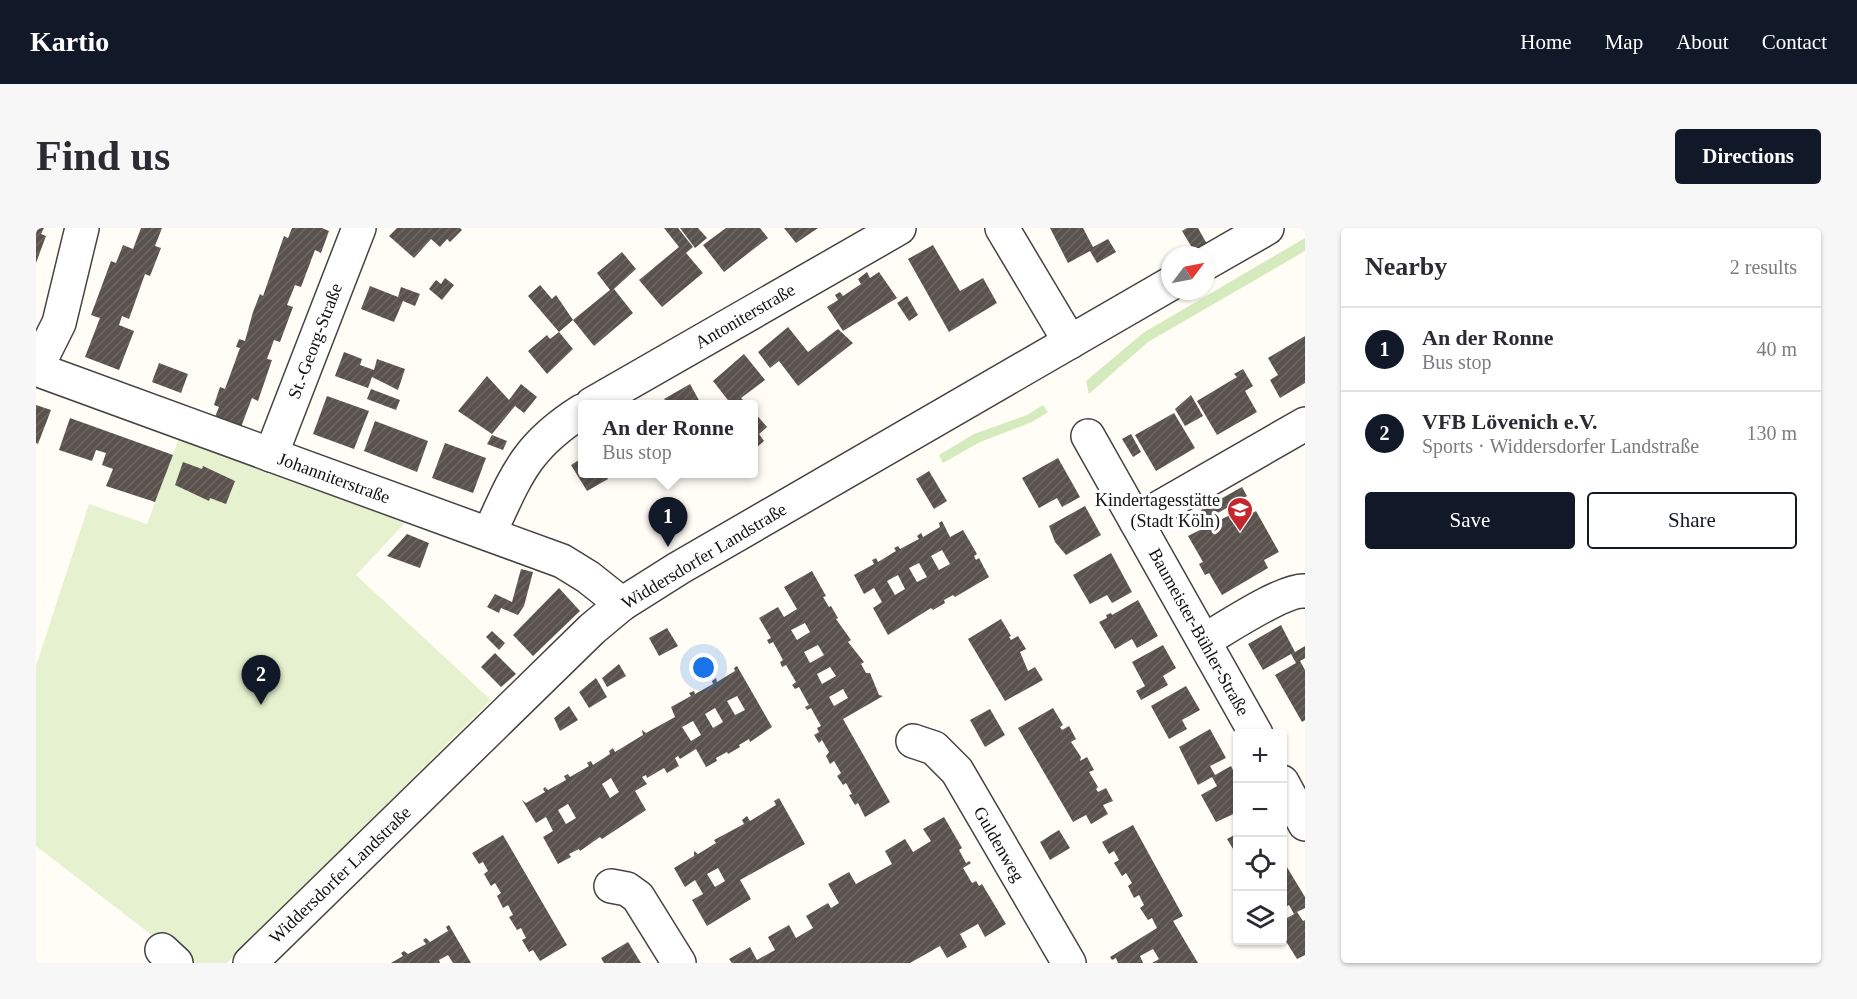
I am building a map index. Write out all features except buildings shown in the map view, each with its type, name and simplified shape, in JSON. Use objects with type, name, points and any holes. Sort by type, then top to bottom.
[{"type":"street","name":"Johanniterstraße","points":[[82,228],[59,323],[36,369],[562,561],[588,577],[622,604]]},
{"type":"street","name":"St.-Georg-Straße","points":[[271,455],[358,228]]},
{"type":"street","name":"Antoniterstraße","points":[[601,400],[899,228]]},
{"type":"street","points":[[1002,228],[1070,342]]},
{"type":"street","points":[[1215,258],[1267,228]]},
{"type":"street","name":"Widdersdorfer Landstraße","points":[[250,963],[592,629],[622,604],[678,568],[1161,289]]},
{"type":"street","points":[[489,534],[517,474],[531,452],[560,425],[578,414]]},
{"type":"street","points":[[1136,521],[1305,424]]},
{"type":"street","name":"Baumeister-Bühler-Straße","points":[[1088,436],[1253,729]]},
{"type":"street","points":[[1205,640],[1283,596],[1297,590],[1305,591]]},
{"type":"street","name":"Guldenweg","points":[[913,741],[934,748],[957,771],[1069,963]]},
{"type":"street","points":[[1283,783],[1305,824]]},
{"type":"street","points":[[611,886],[627,889],[638,897],[679,963]]},
{"type":"green space","points":[[1305,238],[1305,251],[1148,342],[1089,394],[1086,381],[1143,333],[1199,300],[1215,300],[1215,291]]},
{"type":"green space","points":[[1043,405],[1048,412],[1032,422],[980,442],[943,463],[939,455],[974,434],[1027,415]]},
{"type":"green space","points":[[179,438],[405,523],[356,575],[491,700],[227,963],[189,963],[158,932],[153,936],[36,846],[36,666],[89,504],[147,524]]},
{"type":"place","name":"Kindertagesstätte (Stadt Köln)","points":[[1240,533]]},
{"type":"place","name":"An der Ronne","points":[[668,547]]},
{"type":"place","name":"VFB Lövenich e.V.","points":[[261,705]]}]
